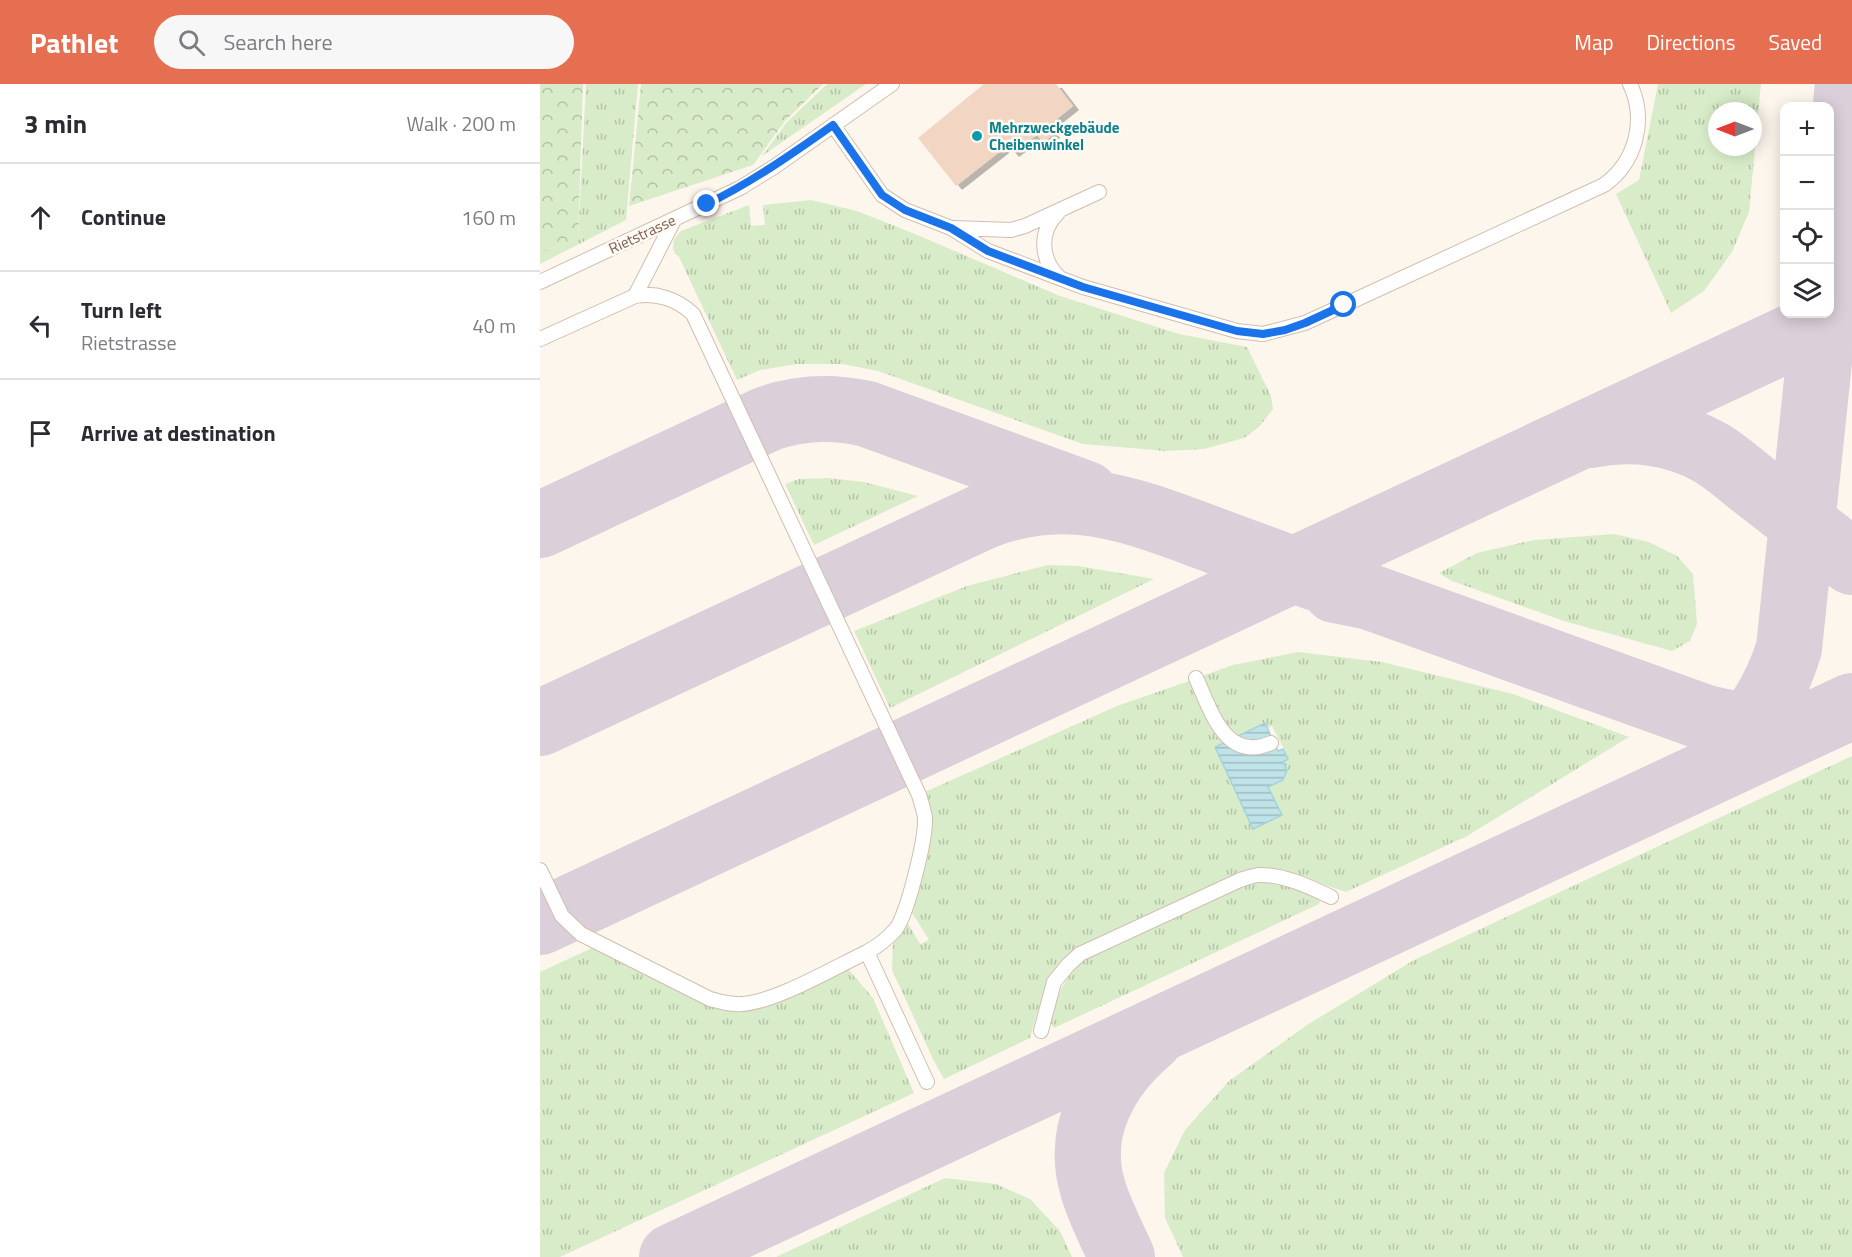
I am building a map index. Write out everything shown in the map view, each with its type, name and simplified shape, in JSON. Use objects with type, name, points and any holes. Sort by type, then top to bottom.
[{"type":"lane","name":"Rietstrasse","points":[[540,282],[740,188],[774,167],[892,84]]},
{"type":"lane","points":[[833,125],[882,195],[905,210],[951,228],[988,251],[1083,287],[1237,331],[1263,334],[1291,328],[1604,185],[1616,177],[1630,157],[1638,126],[1637,102],[1630,84]]},
{"type":"lane","points":[[951,228],[1011,230],[1025,226],[1099,192]]},
{"type":"lane","points":[[1061,278],[1052,270],[1047,261],[1044,240],[1051,219],[1062,209]]},
{"type":"lane","points":[[635,296],[674,220]]},
{"type":"lane","points":[[540,339],[644,294],[678,302],[693,314],[919,795],[925,817],[905,908],[896,928],[881,943],[867,952],[763,1000],[742,1004],[721,1002],[689,989],[581,934],[562,916],[540,870]]},
{"type":"lane","points":[[1196,678],[1221,732],[1242,747],[1263,747],[1272,743]]},
{"type":"lane","points":[[1041,1031],[1054,982],[1080,954],[1229,885],[1258,875],[1313,888],[1331,897]]},
{"type":"lane","points":[[867,952],[927,1082]]},
{"type":"green space","points":[[540,84],[583,84],[578,238],[540,253]]},
{"type":"green space","points":[[586,84],[638,84],[626,220],[540,264],[540,253],[578,238]]},
{"type":"green space","points":[[641,84],[823,84],[785,121],[753,165],[629,206]]},
{"type":"green space","points":[[827,84],[866,84],[762,156],[787,122]]},
{"type":"green space","points":[[1658,84],[1761,84],[1759,102],[1708,102],[1708,156],[1754,156],[1749,212],[1732,252],[1704,291],[1671,313],[1616,194],[1639,180]]},
{"type":"green space","points":[[811,200],[857,211],[1060,296],[1179,334],[1247,347],[1271,396],[1273,409],[1259,427],[1244,438],[1204,449],[1166,451],[1083,444],[878,371],[842,364],[797,364],[760,370],[737,380],[678,255],[673,249],[674,239],[681,231],[749,205],[751,226],[765,225],[763,205]]},
{"type":"green space","points":[[828,478],[864,482],[918,496],[814,545],[785,484],[799,479]]},
{"type":"green space","points":[[1614,534],[1649,542],[1677,556],[1693,574],[1697,624],[1690,641],[1672,651],[1564,621],[1452,581],[1439,573],[1477,553],[1534,540]]},
{"type":"green space","points":[[1048,565],[1078,566],[1154,579],[890,708],[854,631],[967,586]]},
{"type":"green space","points":[[1298,652],[1382,662],[1513,694],[1629,737],[1467,836],[1346,892],[1275,870],[1251,869],[1081,947],[1061,964],[1053,975],[1042,999],[1030,1038],[944,1079],[892,970],[893,941],[905,924],[909,925],[920,944],[929,940],[911,911],[924,867],[929,836],[930,821],[925,792],[1117,706],[1192,680],[1215,734],[1223,744],[1267,759],[1285,751],[1272,726],[1244,738],[1230,733],[1202,676],[1233,665]]},
{"type":"green space","points":[[1852,756],[1852,1257],[1183,1257],[1165,1218],[1164,1173],[1185,1130],[1229,1081],[1307,1025],[1414,960]]},
{"type":"green space","points":[[1261,881],[1308,892],[1320,901],[1319,904],[1054,1028],[1049,1020],[1059,994],[1072,973],[1085,959],[1245,884]]},
{"type":"green space","points":[[592,948],[705,1003],[728,1010],[753,1010],[769,1006],[848,969],[873,998],[914,1093],[560,1257],[540,1257],[540,972]]},
{"type":"green space","points":[[945,1178],[996,1184],[1030,1199],[1060,1231],[1072,1257],[776,1257]]},
{"type":"water","points":[[1265,723],[1278,751],[1283,749],[1288,759],[1283,762],[1287,770],[1283,780],[1268,787],[1282,815],[1253,829],[1215,747]]},
{"type":"building","name":"Mehrzweckgebäude Cheibenwinkel","points":[[984,84],[1056,84],[1073,106],[1048,126],[1054,134],[1043,142],[1037,135],[1013,153],[1007,146],[956,186],[918,138]]},
{"type":"taxiway","points":[[1834,222],[1848,84]]},
{"type":"taxiway","points":[[540,922],[1852,309]]},
{"type":"taxiway","points":[[1724,751],[1746,729],[1764,704],[1772,691],[1789,648],[1824,318]]},
{"type":"taxiway","points":[[540,525],[767,419],[792,412],[816,409],[867,414],[1086,494]]},
{"type":"taxiway","points":[[1591,435],[1622,431],[1652,433],[1683,440],[1697,446],[1725,462],[1852,562]]},
{"type":"taxiway","points":[[540,723],[982,517],[1015,507],[1046,502],[1105,505],[1134,512],[1378,600]]},
{"type":"taxiway","points":[[1335,590],[1370,597],[1706,718],[1754,725],[1779,725],[1803,721]]},
{"type":"taxiway","points":[[672,1257],[1852,706]]},
{"type":"taxiway","points":[[1122,1257],[1093,1189],[1088,1167],[1088,1146],[1098,1106],[1108,1087],[1120,1070],[1150,1039]]},
{"type":"place","name":"Mehrzweckgebäude Cheibenwinkel","points":[[977,136]]},
{"type":"route","points":[[707,204],[740,188],[774,167],[833,125],[882,195],[892,203],[951,228],[988,251],[1083,287],[1221,327],[1263,334],[1305,323],[1344,305]]}]
